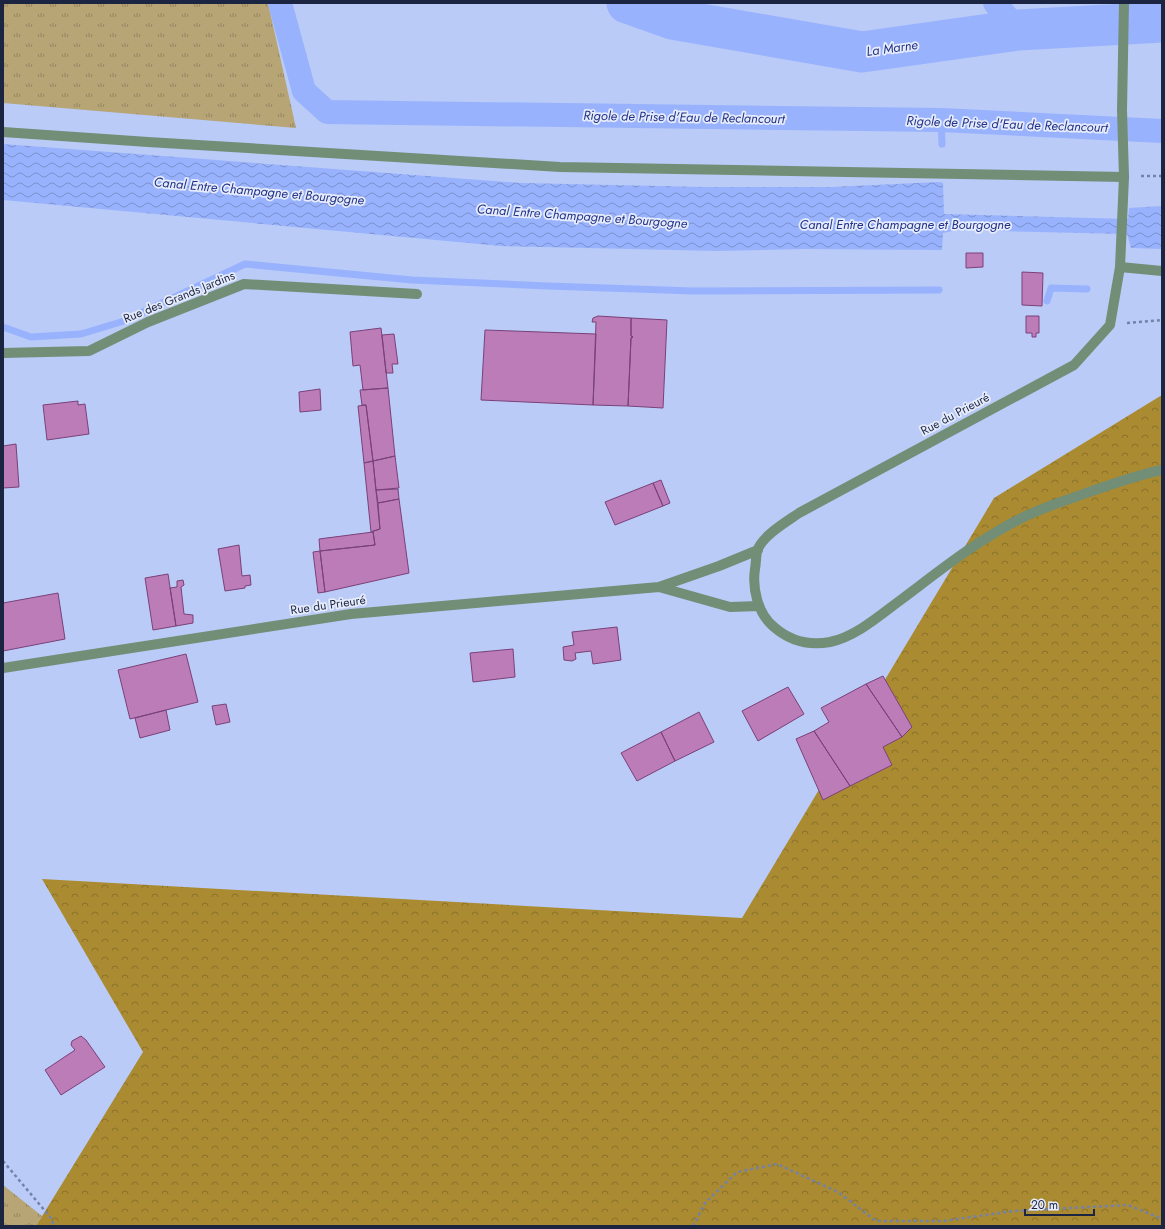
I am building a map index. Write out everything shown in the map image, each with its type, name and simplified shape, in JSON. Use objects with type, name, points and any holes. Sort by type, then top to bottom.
[{"type":"street","points":[[1110,325],[1120,263],[1124,177],[1122,110],[1124,3]]},
{"type":"street","points":[[3,132],[156,143],[560,167],[1124,177]]},
{"type":"street","points":[[1120,263],[1162,271]]},
{"type":"street","name":"Rue des Grands Jardins","points":[[3,354],[89,351],[148,322],[244,284],[417,294]]},
{"type":"street","name":"Rue du Prieuré","points":[[3,668],[351,614],[659,587],[720,566],[758,550],[771,533],[799,512],[1074,365],[1110,325]]},
{"type":"street","points":[[758,550],[754,590],[759,606],[769,623],[784,636],[796,642],[829,642],[845,637],[873,620],[962,554],[1014,521],[1058,503],[1162,470]]},
{"type":"street","name":"Rue du Prieuré","points":[[659,587],[730,607],[759,606]]},
{"type":"path","points":[[1124,177],[1162,176]]},
{"type":"path","points":[[1110,325],[1162,320]]},
{"type":"path","points":[[3,1161],[51,1218],[54,1226]]},
{"type":"path","points":[[693,1226],[705,1203],[737,1172],[777,1164],[838,1192],[876,1221],[943,1221],[1014,1210],[1128,1205],[1162,1219]]},
{"type":"green space","points":[[3,3],[268,3],[296,128],[3,103]]},
{"type":"green space","points":[[1162,395],[1162,1226],[36,1226],[143,1052],[42,879],[742,918],[994,498]]},
{"type":"green space","points":[[3,1185],[42,1216],[36,1226],[3,1226]]},
{"type":"water","name":"Canal Entre Champagne et Bourgogne","points":[[3,144],[521,183],[703,187],[831,187],[939,182],[943,183],[944,214],[1128,219],[1129,208],[1162,206],[1162,249],[1131,248],[1127,234],[957,230],[943,233],[942,250],[803,249],[718,251],[501,246],[3,200]]},
{"type":"building","points":[[966,253],[983,253],[983,267],[966,268]]},
{"type":"building","points":[[1022,272],[1043,273],[1042,306],[1022,305]]},
{"type":"building","points":[[598,316],[631,318],[631,336],[633,337],[631,338],[628,406],[593,405],[596,322],[592,322],[593,318]]},
{"type":"building","points":[[1026,316],[1039,316],[1039,333],[1036,333],[1036,337],[1032,337],[1032,333],[1026,333]]},
{"type":"building","points":[[631,318],[667,320],[663,408],[628,406],[631,338],[633,337],[631,336]]},
{"type":"building","points":[[381,328],[388,388],[363,390],[360,365],[353,366],[350,332]]},
{"type":"building","points":[[485,330],[596,334],[593,405],[481,400]]},
{"type":"building","points":[[394,334],[398,364],[392,364],[393,373],[386,373],[382,335]]},
{"type":"building","points":[[388,388],[395,456],[373,461],[366,405],[362,405],[360,390]]},
{"type":"building","points":[[320,389],[321,410],[300,412],[299,392]]},
{"type":"building","points":[[78,401],[78,405],[85,404],[89,434],[47,440],[43,405]]},
{"type":"building","points":[[366,405],[373,461],[364,463],[358,406]]},
{"type":"building","points":[[16,444],[19,487],[3,488],[3,446]]},
{"type":"building","points":[[395,456],[399,488],[376,490],[373,461]]},
{"type":"building","points":[[373,461],[380,529],[371,532],[364,463]]},
{"type":"building","points":[[661,480],[670,503],[663,506],[653,483]]},
{"type":"building","points":[[653,483],[663,506],[615,525],[605,502]]},
{"type":"building","points":[[398,489],[399,499],[378,503],[376,490]]},
{"type":"building","points":[[399,499],[409,573],[325,592],[320,551],[375,545],[373,531],[380,529],[378,503]]},
{"type":"building","points":[[373,532],[375,545],[320,551],[319,539]]},
{"type":"building","points":[[239,545],[242,576],[250,575],[251,585],[245,586],[245,588],[225,591],[218,549]]},
{"type":"building","points":[[320,551],[325,592],[318,593],[313,552]]},
{"type":"building","points":[[168,574],[176,626],[153,630],[145,578]]},
{"type":"building","points":[[183,580],[184,585],[181,587],[184,614],[193,615],[193,623],[176,626],[170,588],[177,587],[177,581]]},
{"type":"building","points":[[58,593],[65,639],[3,651],[3,603]]},
{"type":"building","points":[[617,627],[621,660],[593,664],[591,651],[575,653],[576,659],[572,661],[564,660],[563,647],[574,645],[572,632]]},
{"type":"building","points":[[513,649],[515,677],[473,682],[470,653]]},
{"type":"building","points":[[186,654],[198,702],[130,719],[118,670]]},
{"type":"building","points":[[883,676],[912,727],[902,737],[866,684]]},
{"type":"building","points":[[866,684],[902,737],[883,747],[892,765],[850,786],[814,731],[829,722],[821,708]]},
{"type":"building","points":[[788,687],[804,714],[758,741],[742,711]]},
{"type":"building","points":[[226,704],[230,722],[216,725],[212,706]]},
{"type":"building","points":[[166,710],[170,730],[140,738],[135,718]]},
{"type":"building","points":[[699,712],[714,742],[675,761],[661,732]]},
{"type":"building","points":[[814,731],[850,786],[823,800],[796,739]]},
{"type":"building","points":[[661,732],[675,761],[637,781],[621,753]]},
{"type":"building","points":[[81,1036],[86,1040],[105,1067],[61,1095],[45,1070],[75,1050],[71,1045],[72,1041]]},
{"type":"waterway","name":"Rigole de Prise d'Eau de Reclancourt","points":[[280,3],[304,91],[327,112],[941,120],[1162,131]]},
{"type":"waterway","name":"La Marne","points":[[627,3],[672,19],[862,52],[1018,30],[1162,22]]},
{"type":"waterway","points":[[995,3],[1018,30]]},
{"type":"waterway","points":[[941,120],[942,144]]},
{"type":"waterway","points":[[3,327],[31,337],[81,334],[124,321],[245,264],[412,280],[548,286],[693,291],[939,290]]},
{"type":"waterway","points":[[1047,301],[1051,288],[1087,289]]}]
